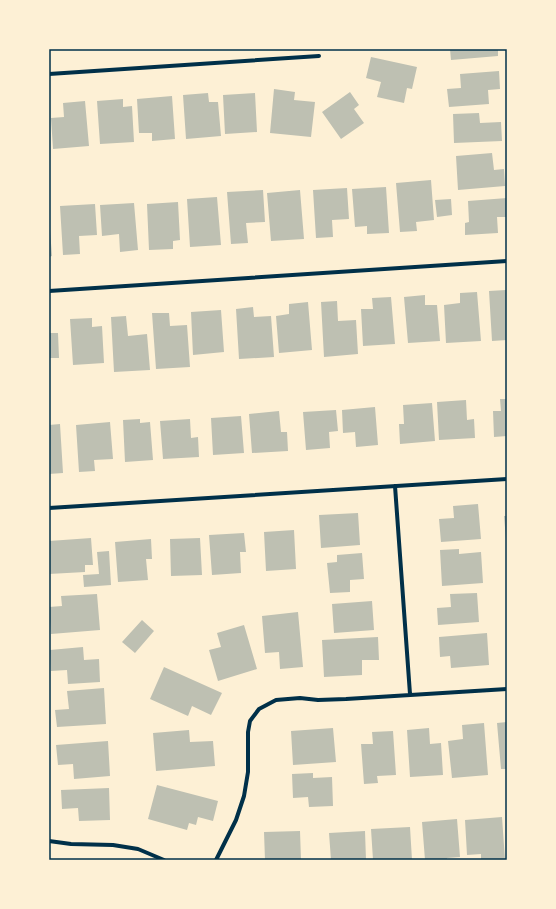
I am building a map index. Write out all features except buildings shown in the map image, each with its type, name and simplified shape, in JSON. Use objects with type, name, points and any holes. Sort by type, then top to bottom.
[{"type":"street","points":[[49,74],[318,56]]},
{"type":"street","points":[[49,291],[507,261]]},
{"type":"street","points":[[49,508],[507,479]]},
{"type":"street","points":[[395,486],[410,694]]},
{"type":"street","points":[[216,860],[236,820],[244,796],[248,772],[248,732],[250,721],[259,709],[276,700],[300,698],[318,700],[346,699],[507,689]]},
{"type":"street","points":[[49,841],[138,849],[164,860]]}]
